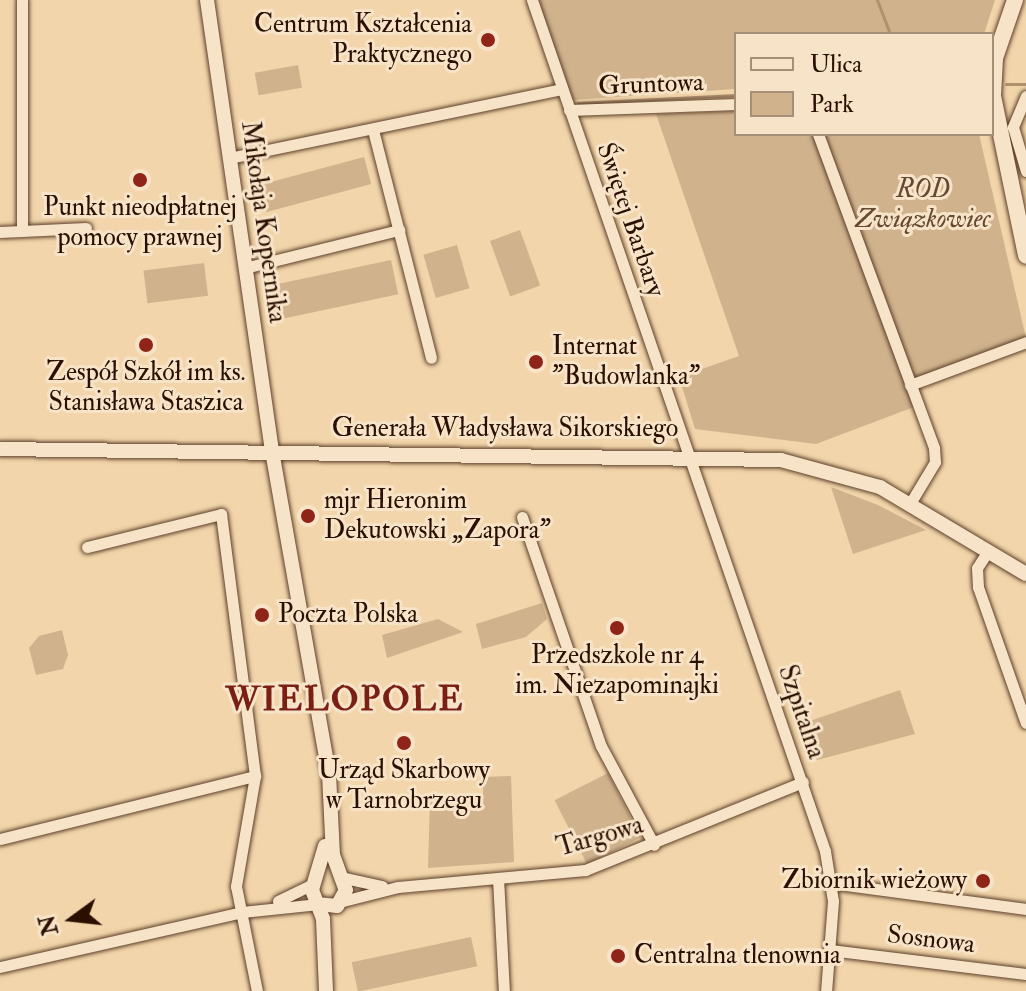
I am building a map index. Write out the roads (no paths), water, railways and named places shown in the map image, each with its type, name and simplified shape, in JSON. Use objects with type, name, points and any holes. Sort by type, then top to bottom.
[{"type":"main road","points":[[994,77],[995,58],[1015,0]]},
{"type":"main road","points":[[994,101],[1026,256]]},
{"type":"street","points":[[22,0],[22,231]]},
{"type":"street","name":"Mikołaja Kopernika","points":[[207,0],[272,451],[319,722]]},
{"type":"street","name":"Świętej Barbary","points":[[532,0],[688,454]]},
{"type":"street","points":[[229,158],[562,89]]},
{"type":"street","points":[[1026,96],[1013,127],[1026,171]]},
{"type":"street","name":"Gruntowa","points":[[569,110],[734,104]]},
{"type":"street","points":[[373,130],[431,358]]},
{"type":"street","points":[[819,136],[936,456],[911,502]]},
{"type":"street","points":[[0,232],[86,228]]},
{"type":"street","points":[[244,268],[399,230]]},
{"type":"street","points":[[910,385],[1026,342]]},
{"type":"street","name":"Generała Władysława Sikorskiego","points":[[0,449],[688,454],[814,465],[911,502],[1026,574]]},
{"type":"street","name":"Szpitalna","points":[[688,454],[803,782],[831,883],[826,991]]},
{"type":"street","points":[[87,547],[221,514],[255,776],[236,876],[257,991]]},
{"type":"street","points":[[522,517],[574,679],[654,845]]},
{"type":"street","points":[[988,551],[977,568],[978,587],[1026,723]]},
{"type":"street","name":"Generała Władysława Sikorskiego","points":[[988,551],[1026,585]]},
{"type":"street","points":[[319,722],[340,877],[340,903],[326,973]]},
{"type":"street","points":[[319,722],[316,880],[326,991]]},
{"type":"street","points":[[0,839],[255,776]]},
{"type":"street","name":"Targowa","points":[[340,903],[398,887],[585,870],[654,845],[803,782]]},
{"type":"street","points":[[255,910],[316,880],[340,877]]},
{"type":"street","name":"Targowa","points":[[340,877],[398,887]]},
{"type":"street","points":[[498,878],[504,991]]},
{"type":"street","points":[[831,883],[1026,909]]},
{"type":"street","points":[[0,967],[242,912],[340,903]]},
{"type":"street","name":"Sosnowa","points":[[830,950],[1026,974]]},
{"type":"waterway","points":[[877,0],[889,32]]},
{"type":"waterway","points":[[1006,84],[1026,84]]},
{"type":"waterway","points":[[578,103],[734,95]]},
{"type":"place","name":"Centrum Kształcenia Praktycznego","points":[[488,40]]},
{"type":"place","name":"Punkt nieodpłatnej pomocy prawnej","points":[[140,180]]},
{"type":"place","name":"Zespół Szkół im ks. Stanisława Staszica","points":[[146,345]]},
{"type":"place","name":"Internat \"Budowlanka\"","points":[[536,362]]},
{"type":"place","name":"mjr Hieronim Dekutowski „Zapora”","points":[[308,516]]},
{"type":"place","name":"Poczta Polska","points":[[262,615]]},
{"type":"place","name":"Przedszkole nr 4 im. Niezapominajki","points":[[617,628]]},
{"type":"place","name":"Urząd Skarbowy w Tarnobrzegu","points":[[404,743]]},
{"type":"place","name":"Zbiornik wieżowy","points":[[983,881]]},
{"type":"place","name":"Centralna tlenownia","points":[[618,956]]},
{"type":"district","name":"WIELOPOLE","points":[[345,700]]},
{"type":"park label","name":"ROD Związkowiec","points":[[923,205]]}]
